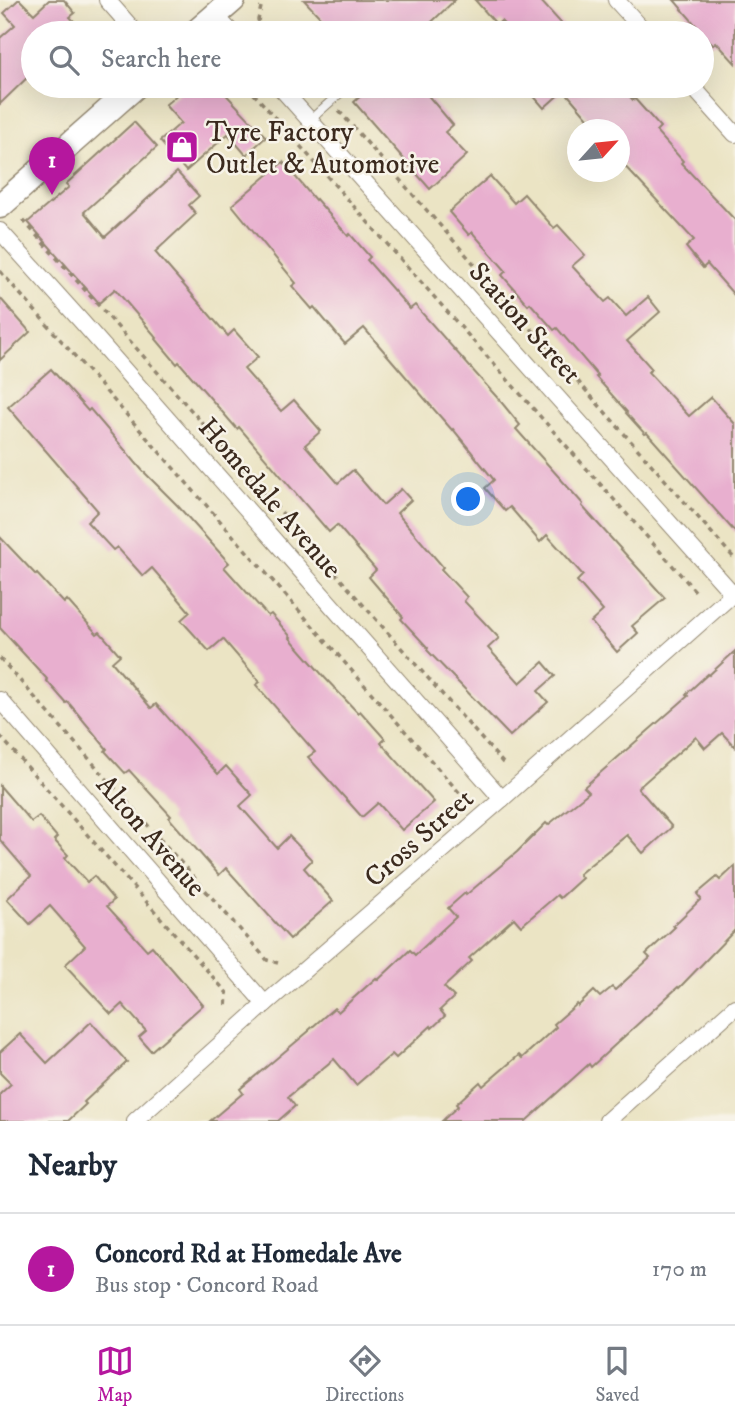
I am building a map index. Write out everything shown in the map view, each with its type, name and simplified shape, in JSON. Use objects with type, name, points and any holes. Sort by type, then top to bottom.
[{"type":"main road","points":[[0,206],[122,98]]},
{"type":"street","points":[[107,0],[125,21]]},
{"type":"street","points":[[617,0],[635,21]]},
{"type":"street","name":"Station Street","points":[[290,98],[734,593]]},
{"type":"street","points":[[703,98],[735,134]]},
{"type":"street","name":"Homedale Avenue","points":[[0,231],[502,799]]},
{"type":"street","name":"Cross Street","points":[[135,1121],[734,593]]},
{"type":"street","name":"Alton Avenue","points":[[0,700],[265,1004]]},
{"type":"street","points":[[607,1121],[735,1007]]},
{"type":"lane","points":[[310,120],[336,98]]},
{"type":"path","points":[[259,21],[261,7]]},
{"type":"path","points":[[258,98],[696,592]]},
{"type":"path","points":[[331,102],[734,558]]},
{"type":"path","points":[[23,220],[503,763]]},
{"type":"path","points":[[0,271],[464,798]]},
{"type":"path","points":[[0,658],[267,961],[278,963]]},
{"type":"path","points":[[0,736],[227,993],[226,1009]]},
{"type":"building","points":[[18,0],[34,14],[49,0],[64,0],[75,13],[70,17],[74,21],[21,21],[21,84],[0,104],[0,38],[15,25],[4,13]]},
{"type":"building","points":[[304,0],[455,0],[433,21],[324,21]]},
{"type":"building","points":[[475,0],[540,0],[559,21],[501,21],[493,21]]},
{"type":"building","points":[[674,0],[735,0],[735,63],[716,42],[714,44],[714,21],[692,21]]},
{"type":"building","points":[[173,98],[229,98],[266,137],[246,155],[228,134],[186,171],[160,141],[181,123],[165,105]]},
{"type":"building","points":[[358,98],[430,98],[453,125],[445,132],[467,155],[430,189],[354,102]]},
{"type":"building","points":[[535,98],[555,98],[544,108]]},
{"type":"building","points":[[571,98],[635,99],[660,127],[656,131],[683,161],[681,163],[735,220],[735,296],[707,264],[703,268],[686,247],[694,240],[630,172],[630,119],[589,119]]},
{"type":"building","points":[[134,122],[157,147],[84,212],[105,237],[177,172],[199,196],[189,205],[196,214],[155,252],[228,336],[234,330],[258,357],[244,369],[281,411],[294,400],[321,431],[305,445],[338,483],[353,470],[383,505],[401,489],[411,500],[397,513],[467,597],[464,601],[499,638],[488,648],[520,683],[543,662],[555,676],[538,691],[548,702],[510,736],[427,650],[401,619],[403,617],[369,577],[376,570],[337,525],[329,532],[239,427],[237,429],[179,362],[177,364],[115,289],[99,303],[28,222],[69,187],[66,184]]},
{"type":"building","points":[[283,162],[370,257],[367,260],[410,309],[415,305],[502,403],[520,425],[516,429],[665,598],[632,626],[638,633],[617,652],[591,622],[603,611],[577,581],[583,575],[547,535],[540,542],[510,507],[505,511],[485,488],[494,480],[364,328],[345,344],[292,286],[296,283],[232,205]]},
{"type":"building","points":[[490,176],[514,203],[524,194],[554,228],[558,225],[585,255],[572,266],[605,302],[610,298],[626,316],[648,297],[660,312],[627,341],[652,369],[648,372],[689,416],[711,397],[735,424],[735,532],[626,413],[557,328],[554,330],[530,303],[528,305],[502,275],[506,271],[472,232],[469,235],[449,212]]},
{"type":"building","points":[[0,298],[30,332],[0,360]]},
{"type":"building","points":[[51,369],[229,563],[224,567],[268,616],[271,614],[325,678],[385,739],[381,743],[434,802],[402,830],[378,803],[362,817],[308,757],[315,752],[256,685],[260,682],[223,639],[209,651],[181,620],[190,612],[152,568],[143,576],[117,547],[113,550],[87,522],[98,511],[8,407]]},
{"type":"building","points":[[0,537],[64,603],[67,600],[97,634],[100,632],[120,655],[112,662],[151,708],[156,704],[218,774],[226,766],[252,795],[240,806],[277,848],[289,836],[312,860],[304,868],[333,901],[290,939],[226,868],[219,875],[169,818],[171,816],[129,770],[125,773],[68,702],[66,703],[0,628]]},
{"type":"building","points":[[735,651],[735,747],[722,733],[705,748],[696,737],[638,788],[672,827],[643,853],[627,835],[579,874],[582,878],[560,898],[557,895],[521,926],[514,918],[469,958],[472,961],[444,987],[454,997],[440,1010],[445,1016],[396,1058],[392,1054],[356,1085],[334,1059],[288,1097],[295,1106],[278,1121],[210,1121],[243,1093],[240,1089],[334,1008],[338,1012],[410,950],[415,955],[456,917],[448,908],[517,852],[546,823],[548,825],[589,792],[584,787]]},
{"type":"building","points":[[0,786],[31,822],[39,816],[57,837],[54,840],[68,855],[65,858],[87,882],[94,876],[114,900],[107,906],[147,950],[152,946],[203,1005],[151,1051],[139,1037],[146,1031],[122,1004],[111,1014],[65,965],[85,946],[50,906],[30,924],[7,899],[31,876],[0,840]]},
{"type":"building","points":[[735,866],[735,930],[679,988],[591,1067],[589,1064],[526,1121],[442,1121],[480,1082],[483,1086],[519,1055],[522,1058],[556,1027],[554,1024],[594,991],[600,997],[612,987],[615,990],[650,958],[646,954],[701,899],[697,894],[717,877],[720,880]]},
{"type":"building","points":[[91,1022],[127,1062],[84,1102],[86,1104],[68,1121],[0,1121],[0,1094],[11,1084],[0,1073],[0,1052],[20,1034],[47,1063]]},
{"type":"place","name":"Tyre Factory Outlet & Automotive","points":[[182,147]]},
{"type":"place","name":"Concord Rd at Homedale Ave","points":[[52,195]]}]
